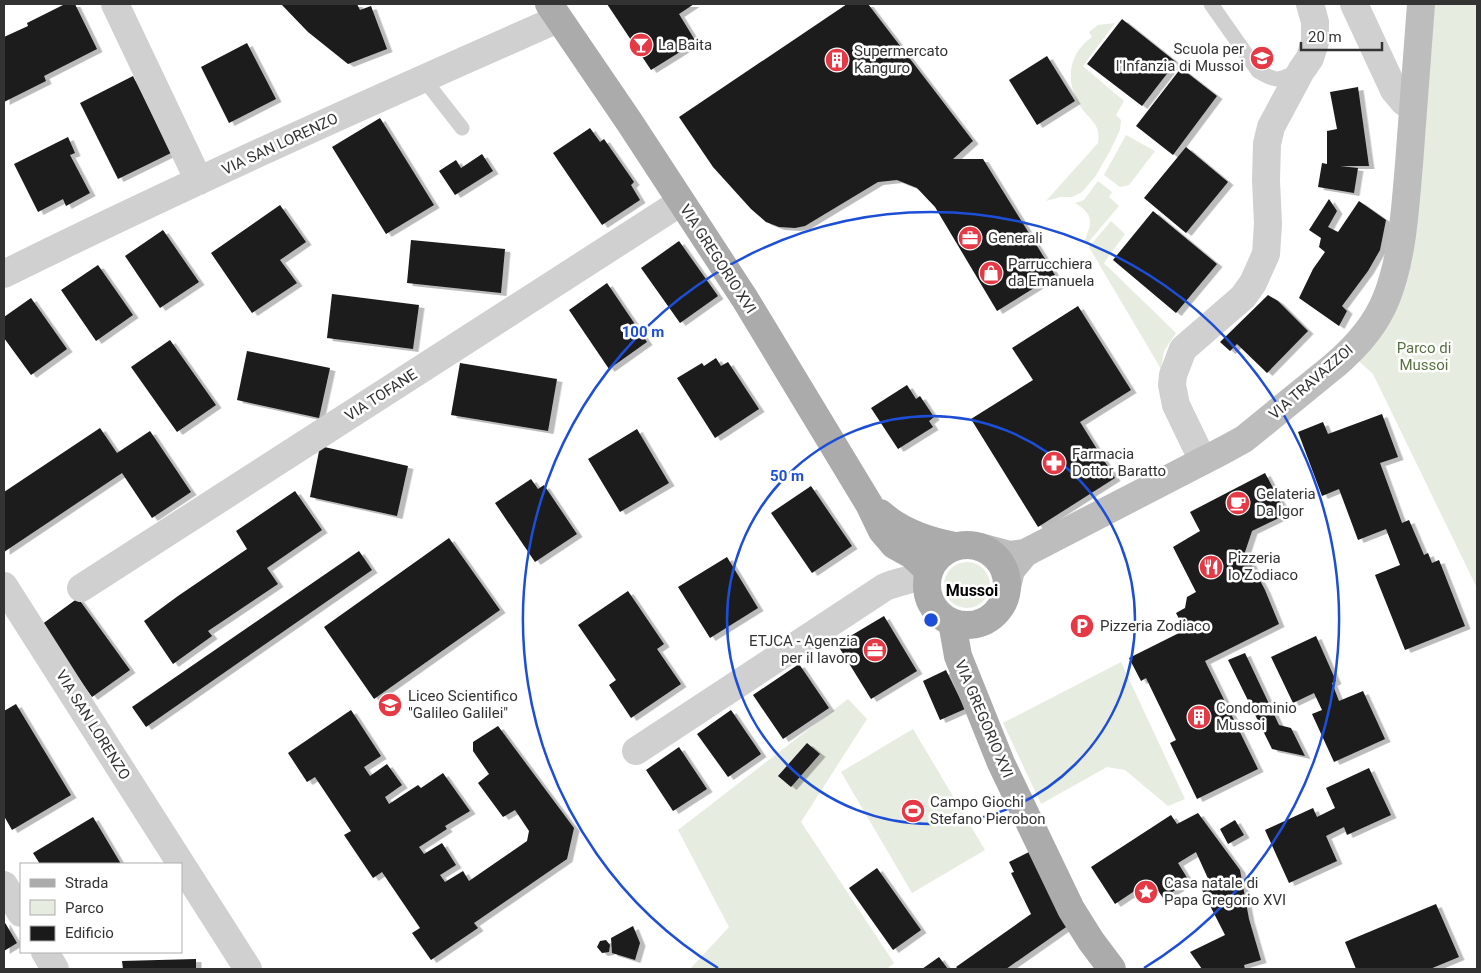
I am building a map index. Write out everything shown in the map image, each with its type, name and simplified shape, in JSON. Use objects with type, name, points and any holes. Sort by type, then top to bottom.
[{"type":"main road","name":"VIA GREGORIO XVI","points":[[554,11],[630,123],[775,348],[869,504],[882,531],[894,545],[912,555],[928,580]]},
{"type":"main road","name":"VIA GREGORIO XVI","points":[[869,504],[900,528],[934,542],[968,547]]},
{"type":"main road","points":[[988,619],[977,624],[964,625],[952,622],[941,616],[933,607],[928,580],[935,560],[944,552],[968,547],[991,553],[1000,563],[1005,574],[1007,587]]},
{"type":"main road","name":"VIA GREGORIO XVI","points":[[970,686],[970,657],[974,644],[988,619],[998,611],[1007,587]]},
{"type":"main road","name":"VIA GREGORIO XVI","points":[[952,622],[958,656],[1001,763],[1067,901],[1091,941],[1112,969]]},
{"type":"street","points":[[115,4],[199,181]]},
{"type":"street","points":[[1203,461],[1176,405],[1172,386],[1173,375],[1183,349],[1238,302],[1253,283],[1266,254],[1268,238],[1267,144],[1271,127],[1310,58],[1315,42],[1315,22],[1310,4]]},
{"type":"street","points":[[1354,4],[1394,90],[1404,102],[1413,107]]},
{"type":"street","name":"VIA TRAVAZZOI","points":[[968,547],[1010,555],[1024,553],[1244,440],[1335,365],[1358,343],[1386,300],[1403,226],[1421,4]]},
{"type":"street","name":"VIA SAN LORENZO","points":[[4,274],[91,231],[423,78],[554,11]]},
{"type":"street","name":"VIA TOFANE","points":[[81,588],[681,202]]},
{"type":"street","name":"VIA GREGORIO XVI","points":[[882,531],[894,566],[891,584]]},
{"type":"street","points":[[1007,587],[1011,570],[1024,553]]},
{"type":"street","points":[[636,752],[891,584],[918,578],[928,580]]},
{"type":"street","name":"VIA SAN LORENZO","points":[[4,586],[180,863]]},
{"type":"street","name":"VIA SAN LORENZO","points":[[182,865],[248,969]]},
{"type":"street","points":[[4,885],[20,911]]},
{"type":"street","points":[[46,953],[55,969]]},
{"type":"lane","points":[[1211,4],[1258,71],[1279,80],[1301,71]]},
{"type":"lane","points":[[423,78],[462,128]]},
{"type":"green space","name":"Parco di Mussoi","points":[[1427,4],[1477,4],[1477,588],[1373,374],[1353,356],[1384,322]]},
{"type":"green space","points":[[1115,23],[1083,66],[1124,101],[1116,115],[1121,120],[1120,130],[1095,177],[1082,192],[1072,197],[1060,197],[1046,201],[1098,143],[1096,126],[1075,97],[1072,87],[1071,68],[1078,51],[1092,37],[1089,32],[1098,25]]},
{"type":"green space","points":[[1126,135],[1155,151],[1129,185],[1120,187],[1104,175]]},
{"type":"green space","points":[[1098,181],[1112,192],[1109,197],[1119,206],[1086,245],[1084,242],[1089,230],[1089,216],[1086,211],[1075,203],[1084,200]]},
{"type":"green space","points":[[1111,221],[1125,234],[1104,263],[1176,333],[1164,351],[1161,369],[1089,247]]},
{"type":"green space","points":[[972,562],[984,568],[989,576],[989,594],[984,602],[976,607],[962,608],[950,602],[945,594],[944,580],[950,568],[958,563]]},
{"type":"green space","points":[[1121,662],[1185,799],[1168,806],[1125,770],[1107,767],[1041,804],[1003,723]]},
{"type":"green space","points":[[848,699],[867,719],[801,822],[894,963],[887,969],[690,969],[729,927],[678,830]]},
{"type":"green space","name":"Campo Giochi Stefano Pierobon","points":[[913,729],[985,850],[912,893],[841,772]]},
{"type":"building","points":[[65,4],[75,4],[97,49],[44,76],[46,81],[4,102],[4,37],[28,26],[27,23]]},
{"type":"building","points":[[281,4],[357,4],[360,10],[371,6],[387,49],[348,64],[308,32]]},
{"type":"building","points":[[607,4],[694,4],[679,14],[696,42],[651,70]]},
{"type":"building","name":"Supermercato Kanguro","points":[[847,4],[868,4],[973,141],[953,159],[983,159],[1055,275],[997,311],[935,207],[917,188],[897,180],[878,182],[805,226],[795,228],[779,227],[766,222],[751,209],[713,167],[679,117]]},
{"type":"building","points":[[1122,19],[1176,62],[1142,106],[1087,64]]},
{"type":"building","points":[[247,43],[276,99],[229,123],[201,67]]},
{"type":"building","points":[[1047,56],[1075,101],[1037,125],[1009,80]]},
{"type":"building","points":[[1181,68],[1217,96],[1173,155],[1136,126]]},
{"type":"building","points":[[133,76],[171,153],[118,179],[80,103]]},
{"type":"building","points":[[1358,87],[1369,166],[1340,166],[1358,168],[1354,193],[1318,187],[1322,163],[1327,164],[1327,131],[1337,129],[1330,92]]},
{"type":"building","points":[[380,118],[434,205],[386,234],[332,147]]},
{"type":"building","points":[[590,128],[600,142],[604,139],[634,182],[631,185],[640,200],[602,225],[553,153]]},
{"type":"building","points":[[68,137],[75,153],[70,155],[90,193],[66,206],[63,199],[38,212],[14,164]]},
{"type":"building","points":[[1186,147],[1228,182],[1186,233],[1144,198]]},
{"type":"building","points":[[482,154],[493,171],[455,195],[439,171],[456,160],[461,168]]},
{"type":"building","points":[[1329,199],[1337,211],[1328,227],[1338,232],[1359,201],[1386,220],[1380,250],[1368,271],[1342,306],[1347,311],[1339,326],[1299,298],[1313,269],[1325,252],[1319,247],[1321,238],[1309,230]]},
{"type":"building","points":[[280,205],[306,242],[280,260],[297,283],[252,313],[211,253]]},
{"type":"building","points":[[1153,211],[1217,264],[1176,313],[1113,260]]},
{"type":"building","points":[[163,230],[199,282],[160,308],[125,256]]},
{"type":"building","points":[[411,240],[505,249],[501,293],[407,283]]},
{"type":"building","points":[[679,241],[718,296],[680,323],[641,268]]},
{"type":"building","points":[[98,265],[133,315],[96,341],[61,290]]},
{"type":"building","points":[[607,283],[647,342],[609,369],[569,310]]},
{"type":"building","points":[[332,294],[419,305],[413,349],[327,338]]},
{"type":"building","points":[[1268,295],[1278,301],[1308,331],[1267,373],[1237,344],[1230,351],[1220,342]]},
{"type":"building","points":[[31,298],[67,349],[31,375],[4,338],[4,317]]},
{"type":"building","points":[[1078,306],[1131,390],[1080,422],[1115,478],[1038,527],[971,419],[1033,380],[1012,348]]},
{"type":"building","points":[[170,340],[216,405],[177,432],[131,367]]},
{"type":"building","points":[[247,351],[330,368],[319,418],[237,400]]},
{"type":"building","points":[[716,358],[721,366],[728,362],[759,409],[715,438],[677,378],[702,363],[704,366]]},
{"type":"building","points":[[460,363],[557,379],[548,431],[451,415]]},
{"type":"building","points":[[907,385],[916,399],[920,396],[934,417],[929,421],[933,427],[898,449],[871,408]]},
{"type":"building","points":[[1382,414],[1398,457],[1380,463],[1402,523],[1409,520],[1424,555],[1428,553],[1432,563],[1439,560],[1465,626],[1405,650],[1375,575],[1400,565],[1386,529],[1358,540],[1339,489],[1322,496],[1298,432],[1323,422],[1328,434]]},
{"type":"building","points":[[100,428],[117,453],[150,431],[191,492],[152,518],[122,473],[4,552],[4,492]]},
{"type":"building","points":[[637,429],[669,483],[620,512],[588,459]]},
{"type":"building","points":[[320,446],[408,466],[397,516],[310,497]]},
{"type":"building","points":[[1265,473],[1287,514],[1252,531],[1245,552],[1265,590],[1279,624],[1205,661],[1258,769],[1197,799],[1170,743],[1176,740],[1146,678],[1141,681],[1129,658],[1185,630],[1176,613],[1185,608],[1187,597],[1196,592],[1173,547],[1200,531],[1190,512]]},
{"type":"building","points":[[531,479],[538,489],[544,485],[577,534],[535,562],[495,503]]},
{"type":"building","points":[[811,486],[852,546],[812,573],[771,513]]},
{"type":"building","points":[[295,491],[322,530],[267,568],[278,584],[208,631],[212,636],[173,664],[144,621],[247,549],[236,531]]},
{"type":"building","points":[[449,538],[500,610],[374,699],[324,627]]},
{"type":"building","points":[[359,551],[372,570],[146,727],[132,707]]},
{"type":"building","points":[[727,557],[758,608],[710,638],[678,587]]},
{"type":"building","points":[[628,591],[664,644],[657,649],[681,684],[631,718],[609,685],[616,680],[578,625]]},
{"type":"building","points":[[78,598],[130,670],[92,697],[41,625]]},
{"type":"building","points":[[884,616],[917,671],[871,699],[837,644]]},
{"type":"building","points":[[1316,636],[1336,681],[1332,683],[1339,701],[1363,691],[1385,739],[1334,762],[1312,714],[1322,710],[1314,693],[1293,703],[1271,657]]},
{"type":"building","points":[[1245,653],[1279,725],[1291,728],[1305,756],[1272,749],[1228,660]]},
{"type":"building","points":[[799,664],[829,708],[783,739],[753,695]]},
{"type":"building","points":[[946,670],[965,709],[940,720],[923,681]]},
{"type":"building","points":[[16,704],[71,795],[12,830],[4,816],[4,711]]},
{"type":"building","points":[[351,710],[381,756],[364,767],[370,776],[387,764],[402,785],[385,797],[389,804],[418,785],[421,788],[443,773],[470,811],[445,826],[447,829],[419,847],[424,854],[442,843],[456,865],[440,875],[445,882],[463,871],[469,881],[527,841],[529,831],[515,810],[503,817],[478,783],[489,774],[473,751],[473,742],[498,726],[574,828],[567,859],[474,923],[478,928],[431,960],[412,933],[420,928],[382,872],[373,878],[344,835],[351,831],[315,777],[307,782],[288,753]]},
{"type":"building","points":[[731,710],[761,754],[728,777],[697,734]]},
{"type":"building","points":[[807,743],[820,754],[791,787],[778,776]]},
{"type":"building","points":[[679,747],[707,789],[673,811],[646,770]]},
{"type":"building","points":[[1369,768],[1391,815],[1347,835],[1344,827],[1326,836],[1337,861],[1289,883],[1265,830],[1313,808],[1317,817],[1335,808],[1326,788]]},
{"type":"building","points":[[1198,813],[1240,870],[1249,919],[1261,960],[1244,965],[1245,969],[1202,969],[1190,952],[1225,935],[1200,886],[1210,883],[1196,852],[1178,863],[1189,881],[1163,898],[1151,880],[1115,904],[1091,867],[1171,815],[1177,824]]},
{"type":"building","points":[[93,817],[120,863],[39,863],[33,853]]},
{"type":"building","points":[[1235,820],[1244,835],[1228,844],[1220,829]]},
{"type":"building","points":[[1033,850],[1069,925],[1006,969],[958,969],[956,967],[1031,914],[1011,873],[1014,872],[1009,862]]},
{"type":"building","points":[[877,868],[921,930],[893,950],[849,888]]},
{"type":"building","points":[[1436,904],[1459,957],[1430,969],[1356,969],[1345,942]]},
{"type":"building","points":[[4,921],[17,943],[4,951]]},
{"type":"building","points":[[633,926],[640,943],[635,960],[612,953],[611,938]]},
{"type":"building","points":[[606,940],[610,945],[609,952],[602,953],[597,947],[600,941]]},
{"type":"building","points":[[939,957],[948,969],[922,969]]},
{"type":"building","points":[[196,959],[196,969],[123,969],[122,961]]},
{"type":"place","name":"La Baita","points":[[641,45]]},
{"type":"place","name":"Scuola per l'Infanzia di Mussoi","points":[[1262,58]]},
{"type":"place","name":"Supermercato Kanguro","points":[[837,60]]},
{"type":"place","name":"Generali","points":[[970,238]]},
{"type":"place","name":"Parrucchiera da Emanuela","points":[[991,273]]},
{"type":"place","name":"Farmacia Dottor Baratto","points":[[1054,463]]},
{"type":"place","name":"Gelateria Da Igor","points":[[1238,503]]},
{"type":"place","name":"Pizzeria lo Zodiaco","points":[[1211,567]]},
{"type":"place","name":"Pizzeria Zodiaco","points":[[1082,626]]},
{"type":"place","name":"ETJCA - Agenzia per il lavoro","points":[[875,650]]},
{"type":"place","name":"Liceo Scientifico \"Galileo Galilei\"","points":[[390,705]]},
{"type":"place","name":"Condominio Mussoi","points":[[1199,717]]},
{"type":"place","name":"Campo Giochi Stefano Pierobon","points":[[913,811]]},
{"type":"place","name":"Casa natale di Papa Gregorio XVI","points":[[1146,892]]},
{"type":"district","name":"Mussoi","points":[[972,590]]}]
